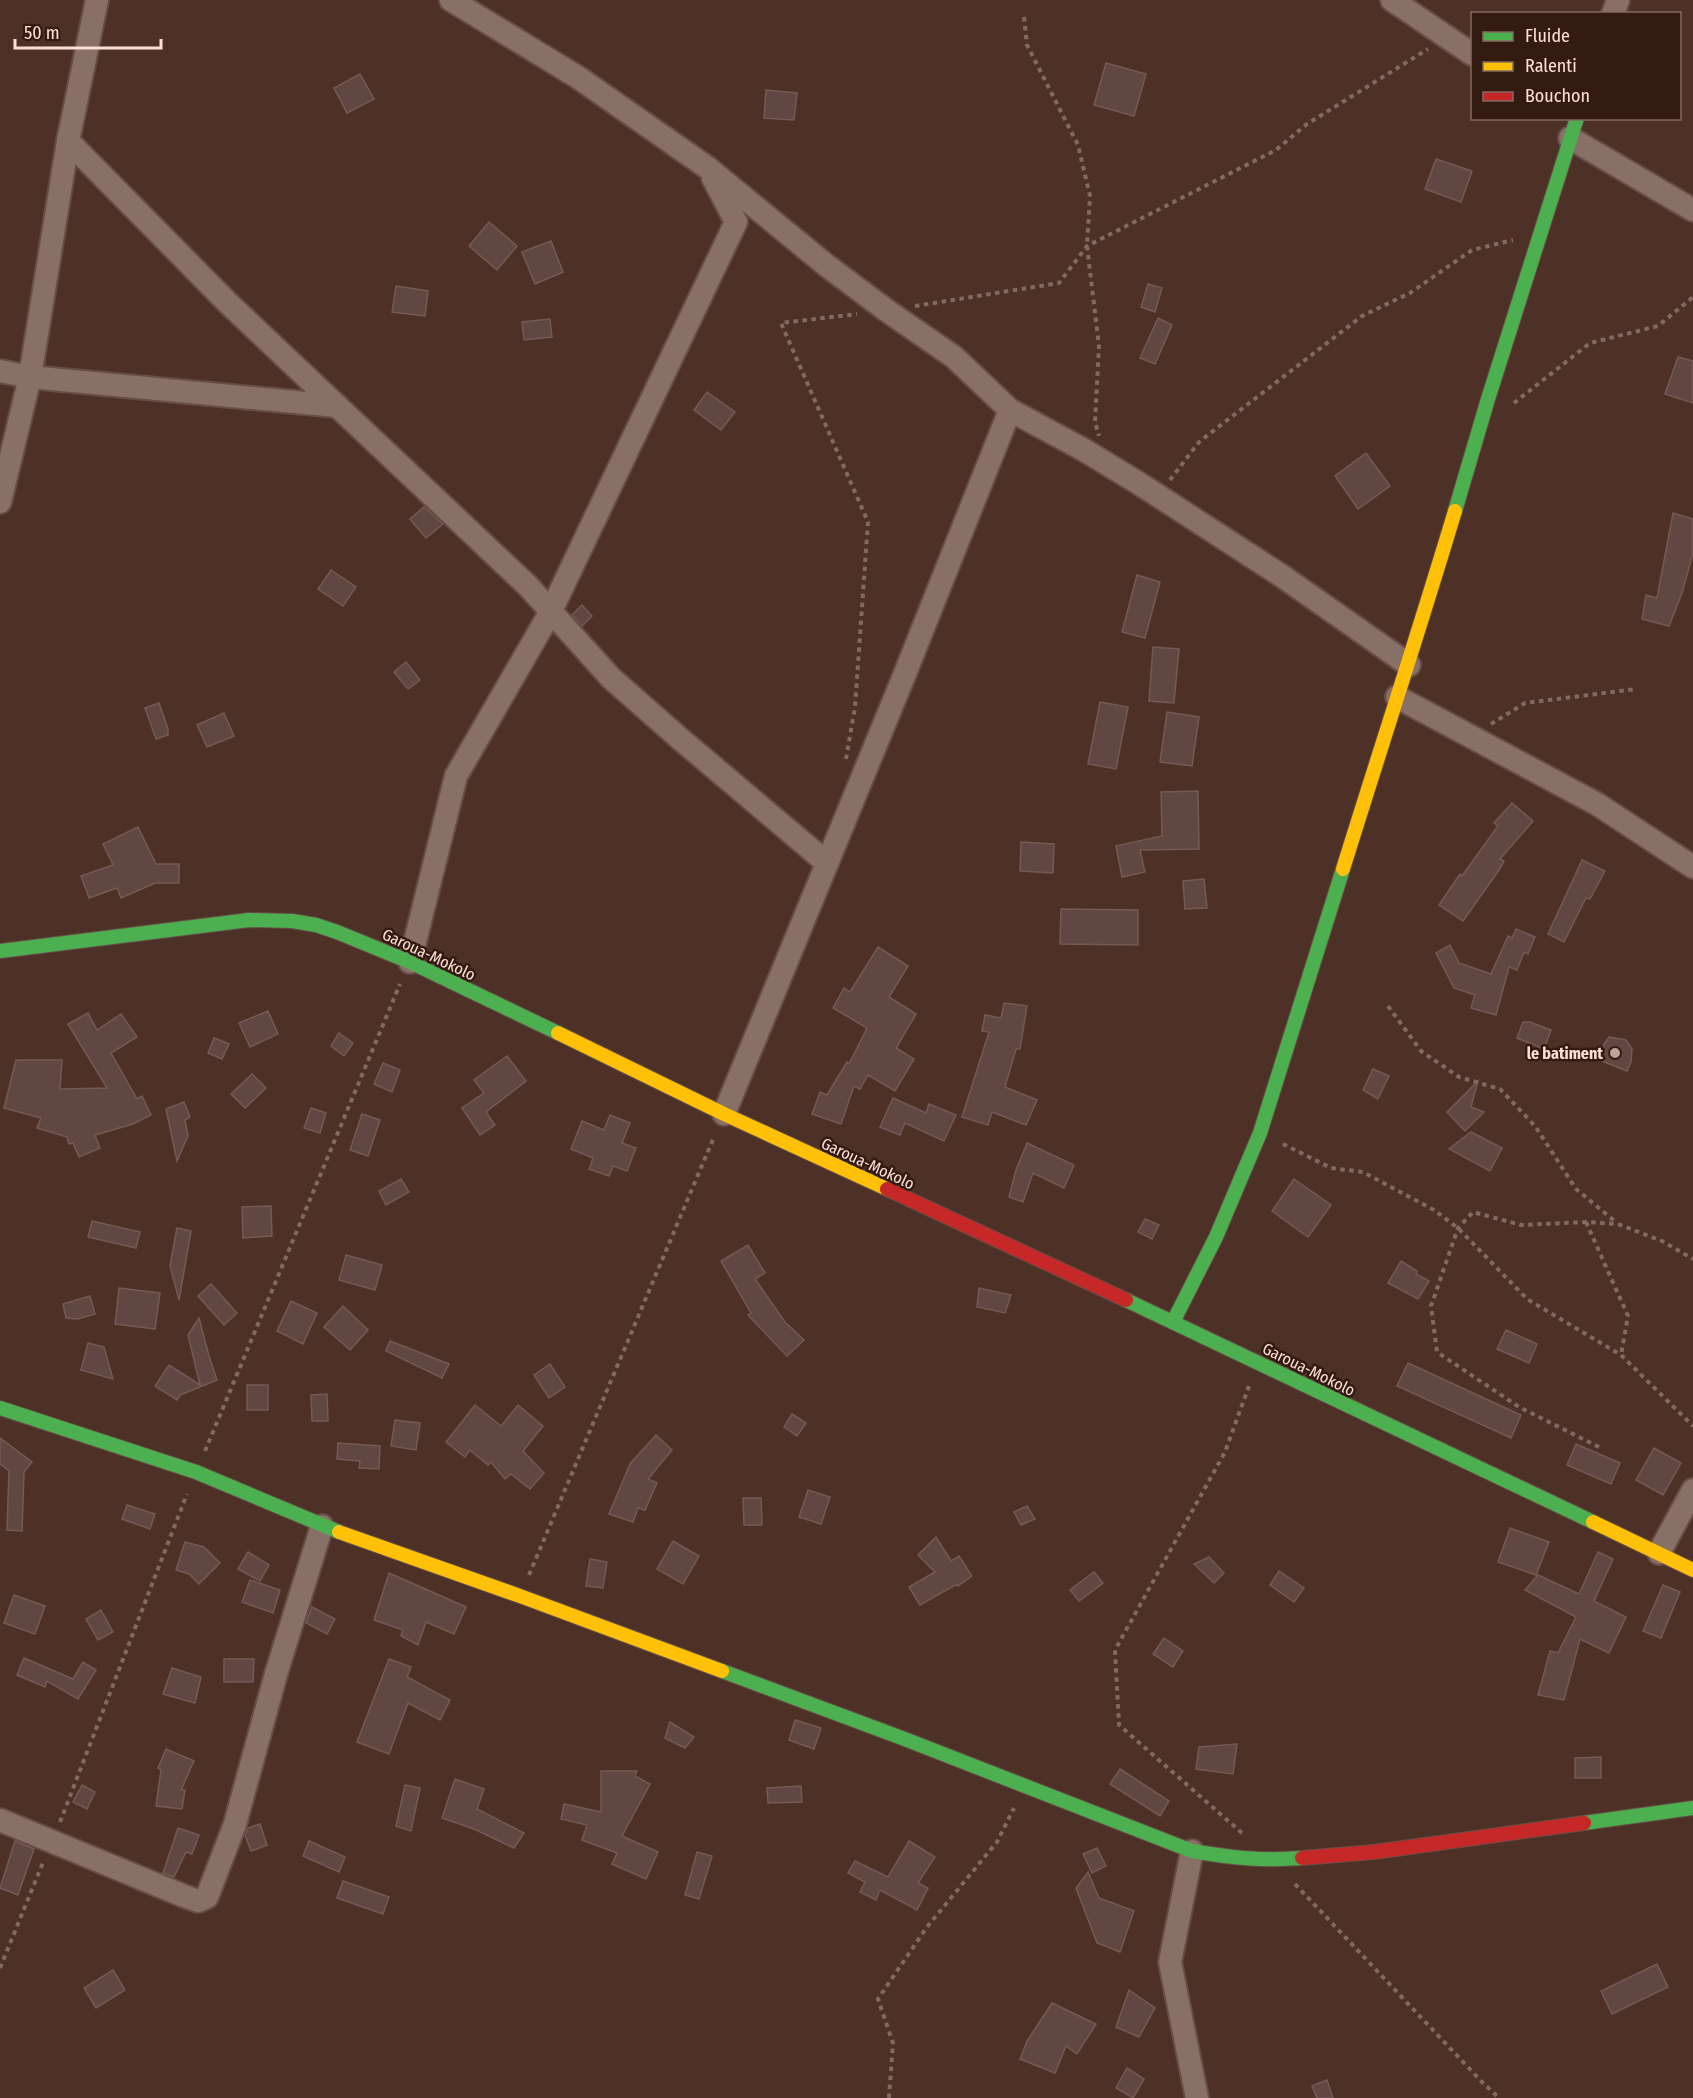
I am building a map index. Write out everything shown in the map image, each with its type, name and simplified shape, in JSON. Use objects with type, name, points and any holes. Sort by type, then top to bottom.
[{"type":"street","points":[[0,502],[30,377],[68,141],[97,0]]},
{"type":"street","points":[[451,0],[579,78],[708,168],[826,265],[954,357],[1010,410],[1084,450],[1140,484],[1282,576],[1409,665]]},
{"type":"street","points":[[1392,0],[1471,53]]},
{"type":"street","points":[[1173,1322],[1216,1237],[1260,1133],[1409,665],[1573,124],[1693,210]]},
{"type":"street","points":[[68,141],[228,303],[528,586],[611,678],[827,863]]},
{"type":"street","points":[[410,962],[456,776],[550,613],[736,222],[708,168]]},
{"type":"street","points":[[0,371],[30,377],[337,406]]},
{"type":"street","points":[[724,1114],[904,676],[1010,410]]},
{"type":"street","points":[[1397,697],[1597,804],[1693,867]]},
{"type":"street","name":"Garoua-Mokolo","points":[[0,951],[249,920],[281,921],[327,928],[410,962],[724,1114],[1173,1322],[1693,1570]]},
{"type":"street","points":[[2,1414],[196,1472],[322,1526],[520,1596],[902,1738],[1192,1851],[1238,1859],[1272,1860],[1374,1852],[1693,1808]]},
{"type":"street","points":[[1659,1553],[1693,1490]]},
{"type":"street","points":[[0,1820],[184,1896],[198,1901],[207,1897],[235,1824],[276,1674],[322,1526]]},
{"type":"street","points":[[1192,1851],[1170,1962],[1197,2098]]},
{"type":"path","points":[[1024,17],[1027,45],[1078,145],[1090,196],[1088,246],[1099,346],[1095,422],[1100,439]]},
{"type":"path","points":[[845,763],[855,707],[868,522],[781,323],[886,310],[1059,283],[1088,246],[1276,150],[1307,124],[1446,37]]},
{"type":"path","points":[[1140,484],[1167,484],[1199,442],[1362,316],[1410,293],[1472,250],[1541,232]]},
{"type":"path","points":[[1507,409],[1590,343],[1658,326],[1693,297]]},
{"type":"path","points":[[1488,726],[1525,703],[1636,689]]},
{"type":"path","points":[[1388,1006],[1421,1051],[1459,1077],[1500,1089],[1535,1126],[1576,1189],[1618,1224]]},
{"type":"path","points":[[520,1596],[724,1114]]},
{"type":"path","points":[[1260,1133],[1331,1168],[1363,1172],[1434,1210],[1458,1228],[1527,1299],[1621,1355],[1693,1426]]},
{"type":"path","points":[[1599,1447],[1519,1407],[1437,1352],[1431,1306],[1458,1228],[1473,1212],[1521,1226],[1586,1222],[1618,1224],[1662,1241],[1693,1259]]},
{"type":"path","points":[[1586,1222],[1628,1316],[1621,1355]]},
{"type":"path","points":[[1247,1838],[1119,1725],[1115,1650],[1225,1452],[1251,1382]]},
{"type":"path","points":[[889,2098],[893,2043],[878,1999],[927,1927],[997,1842],[1025,1786]]},
{"type":"path","points":[[1272,1860],[1499,2098]]},
{"type":"building","points":[[1106,63],[1146,74],[1134,116],[1094,105]]},
{"type":"building","points":[[360,74],[374,99],[347,113],[334,88]]},
{"type":"building","points":[[766,90],[797,93],[794,120],[764,118]]},
{"type":"building","points":[[1436,159],[1472,171],[1461,202],[1425,189]]},
{"type":"building","points":[[489,222],[517,246],[497,270],[469,246]]},
{"type":"building","points":[[551,241],[563,272],[535,284],[522,252]]},
{"type":"building","points":[[1148,284],[1162,288],[1155,312],[1141,307]]},
{"type":"building","points":[[396,286],[428,291],[425,316],[392,312]]},
{"type":"building","points":[[1158,318],[1172,325],[1155,364],[1140,358]]},
{"type":"building","points":[[550,319],[552,337],[524,340],[522,322]]},
{"type":"building","points":[[1678,357],[1693,361],[1693,403],[1665,394]]},
{"type":"building","points":[[707,392],[735,412],[721,430],[694,410]]},
{"type":"building","points":[[1366,453],[1390,486],[1358,509],[1335,476]]},
{"type":"building","points":[[424,507],[443,524],[426,538],[410,519]]},
{"type":"building","points":[[1673,513],[1693,519],[1693,553],[1682,593],[1669,626],[1642,619],[1646,595],[1657,598]]},
{"type":"building","points":[[331,570],[356,587],[343,606],[318,589]]},
{"type":"building","points":[[1137,575],[1160,582],[1145,638],[1122,632]]},
{"type":"building","points":[[582,605],[592,616],[582,626],[572,615]]},
{"type":"building","points":[[1153,647],[1179,649],[1174,703],[1149,701]]},
{"type":"building","points":[[406,662],[420,680],[408,689],[394,672]]},
{"type":"building","points":[[1100,702],[1128,707],[1116,769],[1088,764]]},
{"type":"building","points":[[159,703],[168,735],[156,739],[145,708]]},
{"type":"building","points":[[1167,712],[1199,717],[1192,766],[1160,762]]},
{"type":"building","points":[[224,713],[234,736],[207,747],[197,725]]},
{"type":"building","points":[[1198,791],[1199,849],[1140,850],[1145,872],[1122,877],[1116,846],[1162,836],[1161,792]]},
{"type":"building","points":[[1512,803],[1533,821],[1500,859],[1504,861],[1499,870],[1463,921],[1439,905],[1498,826],[1494,823]]},
{"type":"building","points":[[138,827],[156,864],[179,864],[179,883],[155,883],[121,898],[117,888],[89,898],[81,876],[113,865],[103,844]]},
{"type":"building","points":[[1021,842],[1054,844],[1053,873],[1020,871]]},
{"type":"building","points":[[1582,860],[1605,871],[1590,899],[1586,898],[1564,942],[1548,934]]},
{"type":"building","points":[[1204,879],[1207,908],[1185,909],[1183,881]]},
{"type":"building","points":[[1061,909],[1138,910],[1138,945],[1060,944]]},
{"type":"building","points":[[1516,929],[1535,937],[1528,954],[1524,952],[1517,970],[1509,967],[1496,1015],[1471,1008],[1475,995],[1454,988],[1436,953],[1450,945],[1459,963],[1491,974],[1508,936],[1512,938]]},
{"type":"building","points":[[878,947],[908,966],[889,997],[916,1014],[896,1048],[914,1059],[895,1091],[868,1075],[860,1089],[854,1086],[841,1124],[812,1114],[820,1092],[827,1095],[847,1062],[849,1064],[867,1028],[833,1008],[844,988],[850,992]]},
{"type":"building","points":[[1004,1003],[1027,1006],[1020,1049],[1016,1049],[1005,1087],[1037,1100],[1026,1125],[992,1112],[988,1125],[962,1117],[989,1032],[982,1031],[985,1015],[1001,1018]]},
{"type":"building","points":[[268,1011],[278,1034],[250,1047],[239,1023]]},
{"type":"building","points":[[88,1013],[97,1030],[121,1014],[137,1037],[111,1053],[137,1099],[142,1096],[151,1115],[133,1124],[95,1135],[100,1148],[79,1157],[73,1143],[69,1144],[67,1137],[37,1128],[41,1118],[4,1108],[16,1060],[62,1060],[60,1089],[107,1088],[68,1024]]},
{"type":"building","points":[[1523,1022],[1530,1022],[1551,1030],[1544,1049],[1517,1038]]},
{"type":"building","points":[[339,1033],[353,1043],[344,1056],[331,1046]]},
{"type":"building","name":"le batiment","points":[[1609,1037],[1626,1040],[1632,1049],[1631,1062],[1627,1071],[1597,1059]]},
{"type":"building","points":[[214,1038],[229,1044],[222,1059],[208,1053]]},
{"type":"building","points":[[507,1056],[526,1081],[486,1112],[495,1125],[480,1135],[462,1108],[484,1093],[474,1080]]},
{"type":"building","points":[[383,1063],[400,1070],[392,1092],[374,1084]]},
{"type":"building","points":[[1373,1069],[1389,1076],[1378,1099],[1363,1090]]},
{"type":"building","points":[[252,1074],[266,1088],[245,1108],[231,1094]]},
{"type":"building","points":[[1478,1081],[1471,1107],[1484,1112],[1465,1131],[1447,1112]]},
{"type":"building","points":[[893,1098],[926,1113],[929,1104],[956,1115],[944,1141],[905,1123],[900,1135],[880,1127]]},
{"type":"building","points":[[184,1102],[190,1117],[185,1120],[188,1136],[177,1161],[166,1109]]},
{"type":"building","points":[[311,1108],[326,1113],[320,1133],[304,1128]]},
{"type":"building","points":[[362,1114],[380,1120],[368,1156],[350,1150]]},
{"type":"building","points":[[610,1115],[630,1123],[622,1143],[636,1148],[627,1171],[613,1166],[609,1176],[589,1169],[593,1158],[571,1149],[582,1121],[604,1130]]},
{"type":"building","points":[[1471,1132],[1502,1148],[1490,1171],[1449,1149]]},
{"type":"building","points":[[1027,1143],[1074,1165],[1064,1188],[1033,1173],[1023,1202],[1009,1197],[1016,1170]]},
{"type":"building","points":[[401,1179],[409,1192],[386,1205],[379,1191]]},
{"type":"building","points":[[1294,1179],[1331,1205],[1308,1237],[1272,1211]]},
{"type":"building","points":[[271,1206],[272,1236],[243,1238],[242,1207]]},
{"type":"building","points":[[1145,1219],[1159,1225],[1152,1239],[1138,1232]]},
{"type":"building","points":[[92,1221],[140,1232],[136,1248],[88,1237]]},
{"type":"building","points":[[177,1228],[191,1231],[179,1300],[170,1266]]},
{"type":"building","points":[[748,1245],[765,1273],[755,1279],[785,1322],[804,1340],[787,1356],[748,1315],[751,1313],[721,1261]]},
{"type":"building","points":[[346,1255],[382,1265],[375,1290],[339,1280]]},
{"type":"building","points":[[1401,1261],[1417,1271],[1416,1274],[1429,1281],[1418,1299],[1388,1283]]},
{"type":"building","points":[[211,1284],[237,1313],[224,1325],[198,1296]]},
{"type":"building","points":[[119,1288],[160,1293],[155,1329],[115,1324]]},
{"type":"building","points":[[979,1288],[1011,1295],[1005,1313],[977,1307]]},
{"type":"building","points":[[90,1296],[95,1314],[78,1319],[66,1318],[63,1304]]},
{"type":"building","points":[[291,1301],[317,1313],[303,1344],[277,1331]]},
{"type":"building","points":[[343,1306],[368,1330],[350,1350],[324,1327]]},
{"type":"building","points":[[199,1318],[217,1380],[180,1395],[177,1400],[155,1386],[169,1365],[200,1385],[188,1335]]},
{"type":"building","points":[[1506,1330],[1537,1344],[1529,1363],[1497,1349]]},
{"type":"building","points":[[390,1341],[449,1364],[442,1378],[386,1351]]},
{"type":"building","points":[[88,1343],[104,1347],[113,1379],[81,1370]]},
{"type":"building","points":[[1408,1363],[1521,1415],[1511,1438],[1397,1386]]},
{"type":"building","points":[[550,1364],[565,1387],[549,1398],[534,1375]]},
{"type":"building","points":[[247,1385],[268,1385],[268,1410],[247,1410]]},
{"type":"building","points":[[327,1394],[328,1421],[312,1421],[311,1395]]},
{"type":"building","points":[[475,1405],[501,1426],[518,1405],[543,1426],[523,1451],[544,1473],[530,1489],[511,1474],[505,1479],[491,1462],[488,1465],[470,1450],[465,1457],[446,1442]]},
{"type":"building","points":[[792,1414],[806,1423],[797,1436],[784,1427]]},
{"type":"building","points":[[395,1420],[420,1423],[416,1450],[391,1446]]},
{"type":"building","points":[[656,1435],[672,1450],[648,1479],[657,1483],[645,1510],[638,1508],[633,1522],[609,1514],[630,1464]]},
{"type":"building","points":[[0,1438],[32,1462],[24,1472],[22,1531],[7,1530],[9,1471],[0,1464]]},
{"type":"building","points":[[338,1443],[380,1446],[379,1469],[359,1468],[360,1461],[337,1459]]},
{"type":"building","points":[[1576,1444],[1620,1463],[1611,1484],[1567,1465]]},
{"type":"building","points":[[1654,1448],[1681,1463],[1663,1495],[1636,1480]]},
{"type":"building","points":[[808,1490],[830,1497],[821,1524],[799,1517]]},
{"type":"building","points":[[743,1498],[761,1498],[762,1525],[744,1525]]},
{"type":"building","points":[[127,1505],[155,1514],[150,1529],[122,1519]]},
{"type":"building","points":[[1027,1506],[1035,1519],[1021,1525],[1014,1512]]},
{"type":"building","points":[[1510,1528],[1549,1542],[1536,1575],[1498,1562]]},
{"type":"building","points":[[936,1537],[951,1561],[959,1556],[972,1576],[958,1586],[957,1584],[920,1605],[909,1587],[935,1572],[918,1555]]},
{"type":"building","points":[[673,1541],[699,1556],[683,1584],[657,1569]]},
{"type":"building","points":[[185,1542],[204,1547],[220,1563],[199,1584],[189,1574],[176,1570]]},
{"type":"building","points":[[248,1552],[269,1565],[260,1581],[238,1569]]},
{"type":"building","points":[[1598,1552],[1613,1559],[1594,1601],[1626,1617],[1609,1653],[1580,1639],[1564,1700],[1538,1695],[1550,1651],[1558,1653],[1576,1617],[1525,1590],[1538,1575],[1579,1594]]},
{"type":"building","points":[[1209,1557],[1224,1573],[1214,1583],[1194,1564]]},
{"type":"building","points":[[590,1559],[607,1562],[603,1588],[586,1586]]},
{"type":"building","points":[[1279,1571],[1304,1588],[1294,1602],[1270,1585]]},
{"type":"building","points":[[1094,1572],[1103,1583],[1079,1601],[1070,1590]]},
{"type":"building","points":[[389,1573],[466,1607],[454,1634],[426,1622],[418,1645],[401,1636],[403,1630],[374,1620]]},
{"type":"building","points":[[250,1580],[280,1590],[273,1613],[242,1602]]},
{"type":"building","points":[[1663,1585],[1680,1592],[1661,1638],[1643,1631]]},
{"type":"building","points":[[14,1595],[45,1606],[35,1634],[4,1623]]},
{"type":"building","points":[[312,1607],[335,1619],[327,1634],[306,1623]]},
{"type":"building","points":[[101,1610],[113,1632],[98,1640],[86,1619]]},
{"type":"building","points":[[1164,1638],[1183,1651],[1173,1667],[1153,1654]]},
{"type":"building","points":[[24,1658],[73,1679],[83,1662],[96,1670],[78,1699],[47,1681],[45,1687],[17,1675]]},
{"type":"building","points":[[224,1659],[254,1659],[253,1682],[224,1682]]},
{"type":"building","points":[[389,1659],[411,1667],[407,1677],[450,1700],[440,1720],[408,1703],[389,1754],[357,1742]]},
{"type":"building","points":[[172,1668],[201,1677],[195,1703],[163,1694]]},
{"type":"building","points":[[795,1720],[821,1728],[814,1749],[789,1740]]},
{"type":"building","points":[[670,1722],[694,1737],[685,1748],[665,1738]]},
{"type":"building","points":[[1237,1744],[1233,1774],[1196,1769],[1199,1747]]},
{"type":"building","points":[[166,1749],[194,1761],[181,1790],[185,1790],[182,1809],[156,1806],[161,1770],[158,1768]]},
{"type":"building","points":[[1601,1757],[1601,1778],[1575,1778],[1575,1758]]},
{"type":"building","points":[[1120,1769],[1169,1801],[1160,1816],[1110,1784]]},
{"type":"building","points":[[601,1771],[637,1771],[635,1776],[650,1784],[622,1836],[658,1852],[646,1879],[612,1864],[617,1853],[582,1840],[587,1825],[561,1819],[564,1804],[601,1812]]},
{"type":"building","points":[[455,1779],[484,1789],[477,1809],[524,1833],[514,1848],[474,1829],[442,1818]]},
{"type":"building","points":[[82,1785],[95,1792],[87,1809],[73,1802]]},
{"type":"building","points":[[405,1785],[420,1788],[411,1831],[396,1826]]},
{"type":"building","points":[[801,1786],[802,1802],[768,1803],[767,1788]]},
{"type":"building","points":[[260,1824],[267,1845],[251,1851],[245,1835],[248,1828]]},
{"type":"building","points":[[178,1828],[199,1835],[192,1854],[186,1852],[174,1877],[163,1873]]},
{"type":"building","points":[[15,1841],[34,1849],[18,1895],[0,1888]]},
{"type":"building","points":[[309,1841],[345,1857],[339,1872],[303,1856]]},
{"type":"building","points":[[909,1841],[935,1857],[918,1883],[928,1888],[917,1910],[880,1890],[876,1900],[860,1892],[865,1882],[848,1873],[855,1861],[888,1877]]},
{"type":"building","points":[[1097,1848],[1106,1866],[1092,1873],[1083,1854]]},
{"type":"building","points":[[697,1852],[712,1856],[699,1899],[685,1895]]},
{"type":"building","points":[[1088,1872],[1099,1898],[1134,1911],[1120,1952],[1097,1943],[1076,1888]]},
{"type":"building","points":[[343,1881],[389,1897],[383,1914],[337,1898]]},
{"type":"building","points":[[1657,1964],[1668,1987],[1612,2014],[1601,1991]]},
{"type":"building","points":[[113,1970],[125,1990],[96,2008],[84,1988]]},
{"type":"building","points":[[1129,1990],[1155,2008],[1139,2037],[1116,2027]]},
{"type":"building","points":[[1052,2003],[1096,2024],[1077,2054],[1066,2046],[1055,2073],[1020,2059],[1027,2041]]},
{"type":"building","points":[[1127,2068],[1144,2079],[1133,2098],[1116,2088]]},
{"type":"building","points":[[1327,2080],[1333,2098],[1317,2098],[1312,2086]]},
{"type":"traffic: fast","points":[[1455,511],[1576,120]]},
{"type":"traffic: fast","points":[[1173,1322],[1216,1237],[1260,1133],[1343,869]]},
{"type":"traffic: fast","points":[[0,951],[249,920],[292,921],[316,925],[337,932],[410,962],[558,1033]]},
{"type":"traffic: fast","points":[[1126,1300],[1593,1522]]},
{"type":"traffic: fast","points":[[0,1408],[196,1472],[339,1532]]},
{"type":"traffic: fast","points":[[722,1671],[902,1738],[1192,1851],[1247,1858],[1302,1858]]},
{"type":"traffic: fast","points":[[1584,1823],[1693,1808]]},
{"type":"traffic: slow","points":[[1343,869],[1455,511]]},
{"type":"traffic: slow","points":[[558,1033],[724,1114],[887,1189]]},
{"type":"traffic: slow","points":[[1593,1522],[1693,1570]]},
{"type":"traffic: slow","points":[[339,1532],[722,1671]]},
{"type":"traffic: jam","points":[[887,1189],[1126,1300]]},
{"type":"traffic: jam","points":[[1302,1858],[1374,1852],[1584,1823]]},
{"type":"place","name":"le batiment","points":[[1615,1053]]}]
